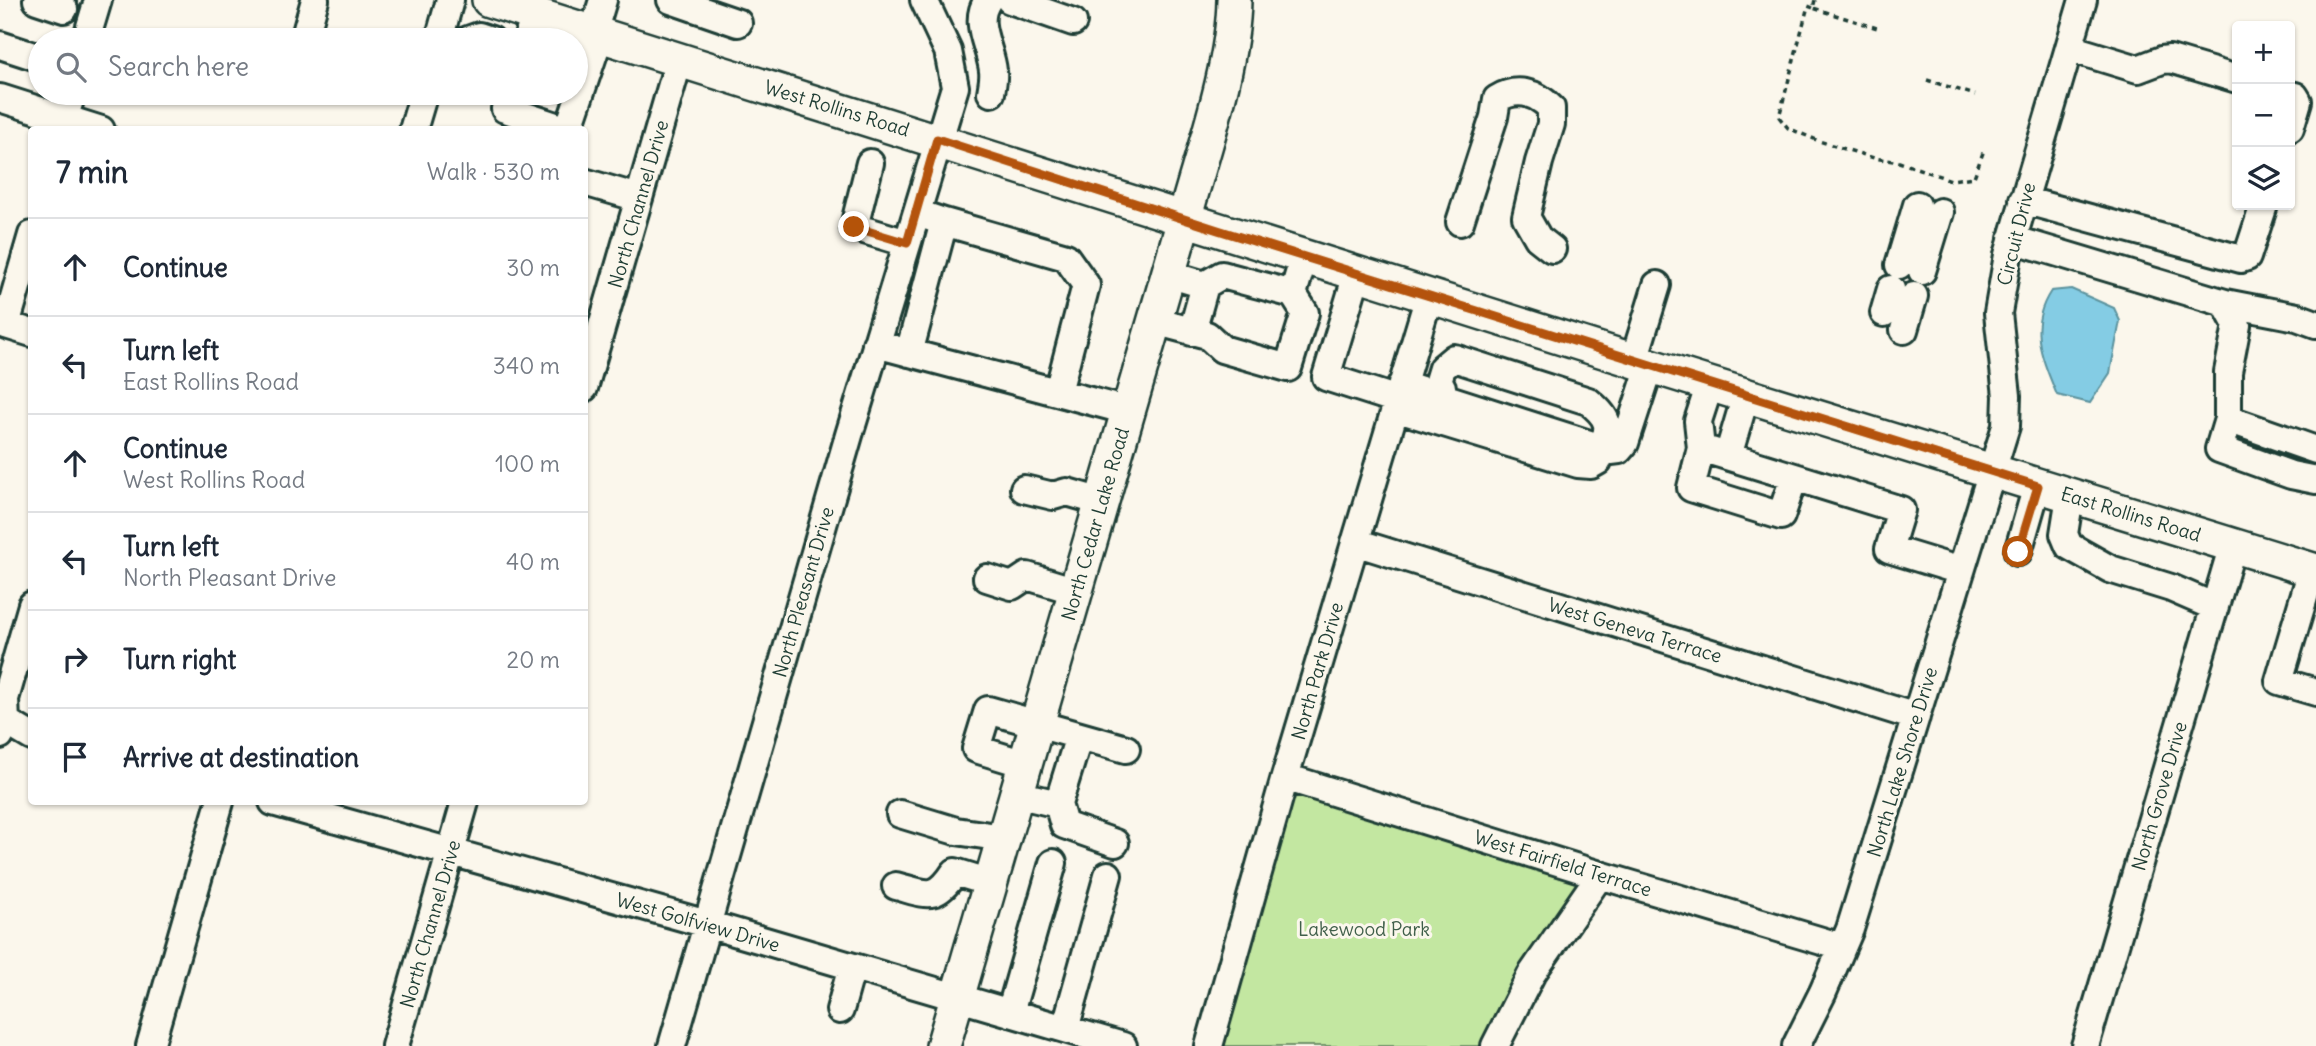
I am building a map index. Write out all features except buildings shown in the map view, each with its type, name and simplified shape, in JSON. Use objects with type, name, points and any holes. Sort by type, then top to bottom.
[{"type":"main road","name":"West Rollins Road","points":[[489,0],[531,27]]},
{"type":"main road","name":"North Cedar Lake Road","points":[[943,1046],[1184,219],[1216,102],[1233,22],[1234,0]]},
{"type":"main road","name":"West Rollins Road","points":[[588,33],[937,139],[1184,219]]},
{"type":"main road","name":"East Rollins Road","points":[[1184,219],[2314,570]]},
{"type":"street","points":[[37,0],[64,9]]},
{"type":"street","points":[[90,28],[98,0]]},
{"type":"street","points":[[308,28],[316,0]]},
{"type":"street","points":[[442,28],[450,0]]},
{"type":"street","points":[[588,64],[603,0]]},
{"type":"street","points":[[671,0],[738,23]]},
{"type":"street","name":"North Pleasant Drive","points":[[672,1046],[876,344],[955,86],[948,51],[924,0]]},
{"type":"street","points":[[988,0],[981,17],[993,70],[991,93]]},
{"type":"street","points":[[1010,0],[1073,22]]},
{"type":"street","name":"Circuit Drive","points":[[1992,472],[2006,426],[2007,396],[1998,313],[2012,239],[2083,0]]},
{"type":"street","points":[[0,45],[28,54]]},
{"type":"street","points":[[2068,48],[2138,69],[2170,59],[2232,78]]},
{"type":"street","name":"North Channel Drive","points":[[588,374],[679,60]]},
{"type":"street","points":[[1460,222],[1494,117],[1497,99],[1508,92],[1531,93],[1551,108],[1550,124],[1526,217],[1538,238],[1552,249]]},
{"type":"street","points":[[0,98],[28,104]]},
{"type":"street","points":[[31,105],[66,113],[93,126]]},
{"type":"street","points":[[414,126],[420,105]]},
{"type":"street","points":[[506,105],[505,109],[556,126]]},
{"type":"street","points":[[569,126],[576,105]]},
{"type":"street","points":[[870,163],[854,227],[907,243]]},
{"type":"street","points":[[588,183],[639,198]]},
{"type":"street","points":[[2023,200],[2241,259],[2247,257],[2262,210]]},
{"type":"street","points":[[1901,293],[1927,208]]},
{"type":"street","points":[[915,213],[1066,257],[1086,285],[1058,392]]},
{"type":"street","points":[[909,353],[944,222]]},
{"type":"street","points":[[1192,332],[1240,237]]},
{"type":"street","points":[[2012,239],[2225,303],[2297,317],[2316,324]]},
{"type":"street","points":[[1293,294],[1304,257]]},
{"type":"street","points":[[28,261],[23,297],[6,325],[28,331]]},
{"type":"street","points":[[1154,321],[1207,335],[1222,349],[1288,368],[1305,313],[1293,294],[1168,274]]},
{"type":"street","points":[[1357,274],[1326,377],[1398,397],[1578,464],[1591,465],[1598,461],[1607,423],[1603,413],[1590,414],[1559,404],[1546,396],[1459,369],[1451,375],[1445,394]]},
{"type":"street","points":[[1398,397],[1445,394],[1611,451],[1619,450],[1625,443],[1657,285]]},
{"type":"street","name":"North Park Drive","points":[[1209,1046],[1285,777],[1429,296]]},
{"type":"street","points":[[2225,303],[2237,325],[2228,372],[2228,419],[2219,449],[2291,475],[2316,480]]},
{"type":"street","points":[[876,344],[1128,411]]},
{"type":"street","points":[[1710,384],[1698,421],[1701,448],[1691,488],[1782,516],[1794,477]]},
{"type":"street","points":[[1728,456],[1746,395]]},
{"type":"street","points":[[2228,419],[2316,450]]},
{"type":"street","points":[[1701,448],[1901,510],[1889,549],[1961,571]]},
{"type":"street","name":"North Lake Shore Drive","points":[[1796,1046],[1850,929],[1992,472]]},
{"type":"street","points":[[2018,552],[2038,486]]},
{"type":"street","points":[[1024,489],[1053,496],[1067,492],[1102,502]]},
{"type":"street","points":[[2070,496],[2064,534],[2069,546],[2110,569],[2171,588],[2215,607]]},
{"type":"street","name":"West Geneva Terrace","points":[[1354,542],[1916,717]]},
{"type":"street","name":"North Grove Drive","points":[[2085,1046],[2233,545]]},
{"type":"street","points":[[2314,570],[2279,681],[2316,692]]},
{"type":"street","points":[[987,578],[1012,586],[1027,576],[1076,591]]},
{"type":"street","points":[[28,618],[10,679],[1,725],[28,735]]},
{"type":"street","points":[[1058,804],[976,749],[988,710],[1126,749]]},
{"type":"street","points":[[1079,736],[1058,804],[1064,825],[1115,843]]},
{"type":"street","name":"West Fairfield Terrace","points":[[1285,777],[1842,947]]},
{"type":"street","points":[[150,1046],[219,805]]},
{"type":"street","name":"West Golfview Drive","points":[[283,805],[1123,1046]]},
{"type":"street","name":"North Channel Drive","points":[[395,1046],[464,805]]},
{"type":"street","points":[[900,814],[956,831],[1004,838]]},
{"type":"street","points":[[1010,1013],[1053,863]]},
{"type":"street","points":[[896,886],[929,895],[944,889],[955,872],[990,883]]},
{"type":"street","points":[[1065,1029],[1108,875]]},
{"type":"street","points":[[1495,1046],[1531,975],[1600,875]]},
{"type":"street","points":[[839,1010],[852,967]]},
{"type":"path","points":[[1813,8],[1815,0]]},
{"type":"path","points":[[1877,28],[1808,6],[1779,117],[1788,128],[1830,145],[1899,162],[1951,180],[1974,177],[1984,150]]},
{"type":"path","points":[[1927,80],[1975,96]]},
{"type":"green space","name":"Lakewood Park","points":[[1284,783],[1584,875],[1498,1046],[1209,1046]]},
{"type":"water","points":[[2071,289],[2114,308],[2120,321],[2110,373],[2090,403],[2057,395],[2039,343],[2040,317],[2051,291]]},
{"type":"route","points":[[854,227],[907,243],[937,139],[1218,230],[2038,486],[2018,552]]}]
